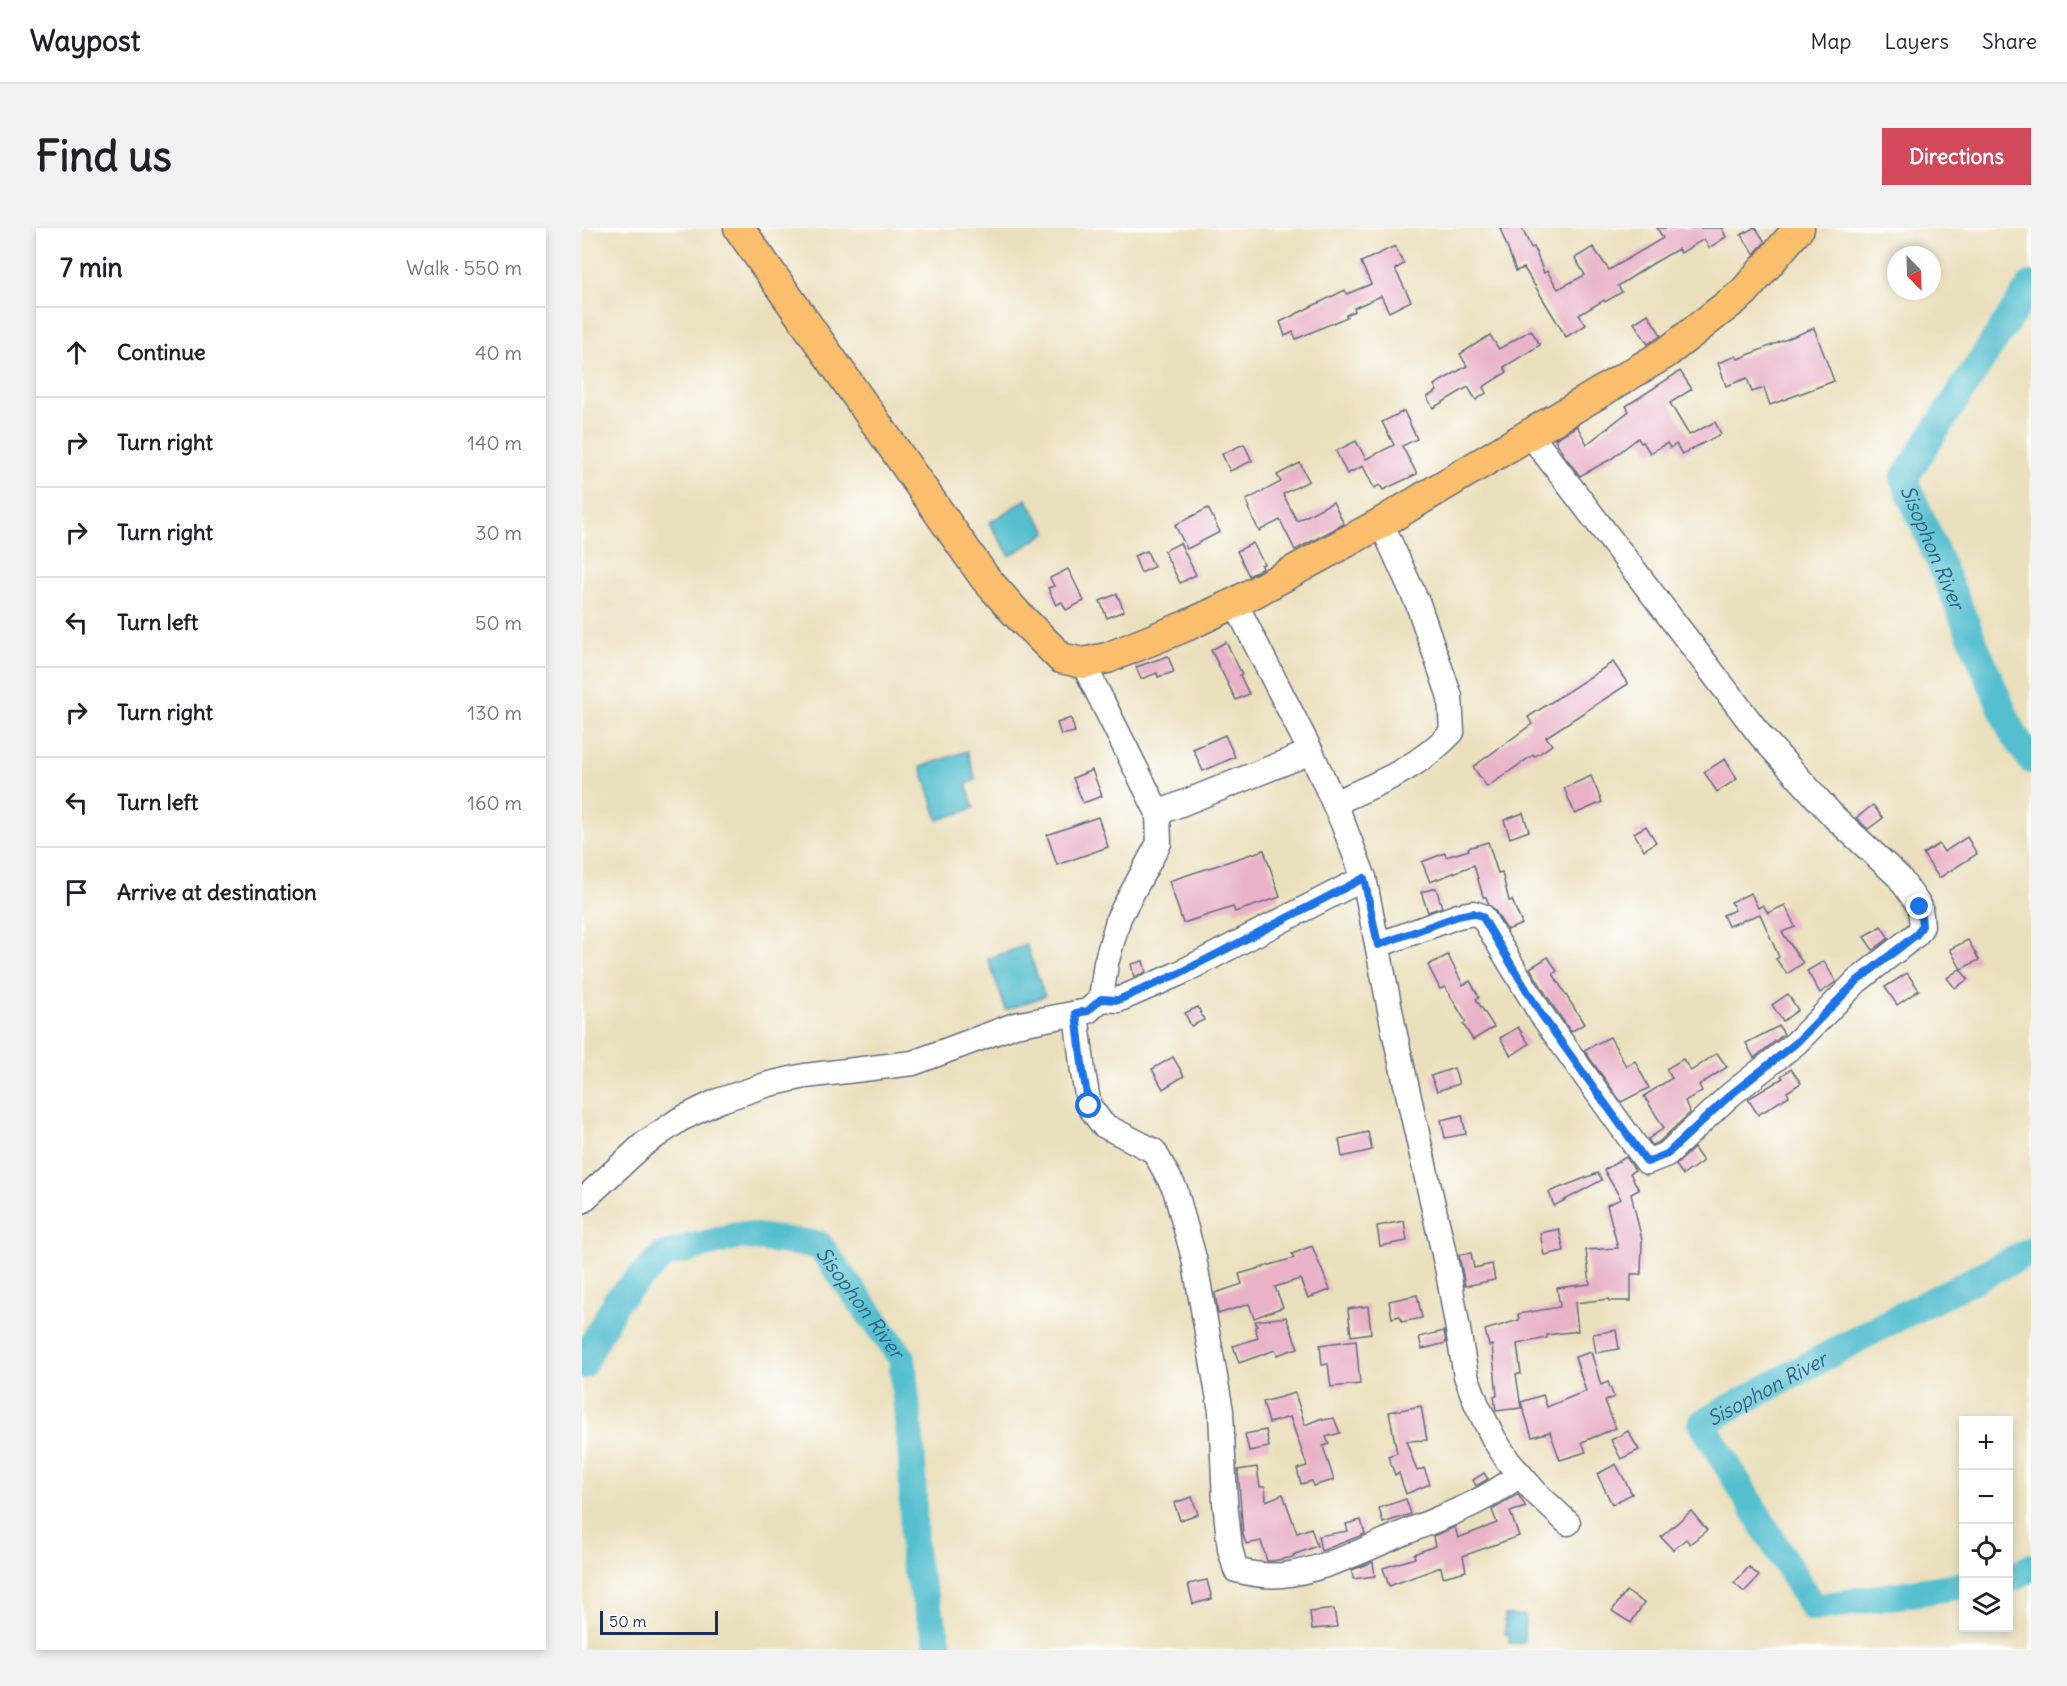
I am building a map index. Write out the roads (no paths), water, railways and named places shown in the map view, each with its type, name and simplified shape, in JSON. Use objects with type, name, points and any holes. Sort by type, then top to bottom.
[{"type":"main road","points":[[739,228],[985,578],[1061,658],[1083,663],[1107,658],[1235,603],[1381,523],[1666,353],[1744,292],[1799,228]]},
{"type":"street","points":[[1378,945],[1458,916],[1473,913],[1482,916],[1541,1014],[1647,1162],[1667,1154],[1729,1096],[1796,1043],[1857,981],[1917,934],[1922,926],[1920,907],[1899,877],[1834,817],[1761,736],[1530,434]]},
{"type":"street","points":[[1334,803],[1411,767],[1436,750],[1452,732],[1450,697],[1418,604],[1381,523]]},
{"type":"street","points":[[1235,603],[1311,753],[1364,878],[1395,1035],[1448,1272],[1466,1376],[1477,1405],[1494,1438],[1536,1494],[1568,1522]]},
{"type":"street","points":[[582,1201],[644,1144],[679,1120],[718,1101],[769,1084],[805,1076],[913,1062],[1015,1025],[1088,1011],[1101,999],[1106,963],[1119,917],[1159,843],[1158,813],[1083,663]]},
{"type":"street","points":[[1158,813],[1311,753]]},
{"type":"street","points":[[1101,999],[1118,1000],[1180,973],[1364,878]]},
{"type":"street","points":[[1076,1013],[1089,1106],[1103,1125],[1154,1150],[1175,1190],[1194,1258],[1221,1411],[1225,1502],[1230,1549],[1236,1570],[1256,1575],[1288,1575],[1328,1565],[1463,1508],[1506,1485],[1520,1474]]},
{"type":"water","points":[[1026,499],[1047,532],[1010,556],[989,523]]},
{"type":"water","points":[[967,751],[976,780],[966,784],[974,808],[938,820],[921,767]]},
{"type":"water","points":[[1026,945],[1045,996],[1006,1010],[988,959]]},
{"type":"water","points":[[1505,1615],[1525,1615],[1524,1643],[1509,1643],[1509,1634],[1505,1634]]},
{"type":"waterway","name":"Sisophon River","points":[[2031,285],[1904,478],[2011,730],[2031,760]]},
{"type":"waterway","name":"Sisophon River","points":[[582,1365],[617,1300],[664,1255],[740,1235],[819,1245],[902,1358],[912,1460],[914,1560],[940,1650]]},
{"type":"waterway","name":"Sisophon River","points":[[1959,1586],[1813,1608],[1702,1423],[1895,1319],[2031,1251]]},
{"type":"waterway","name":"Sisophon River","points":[[2013,1577],[2031,1567]]}]
